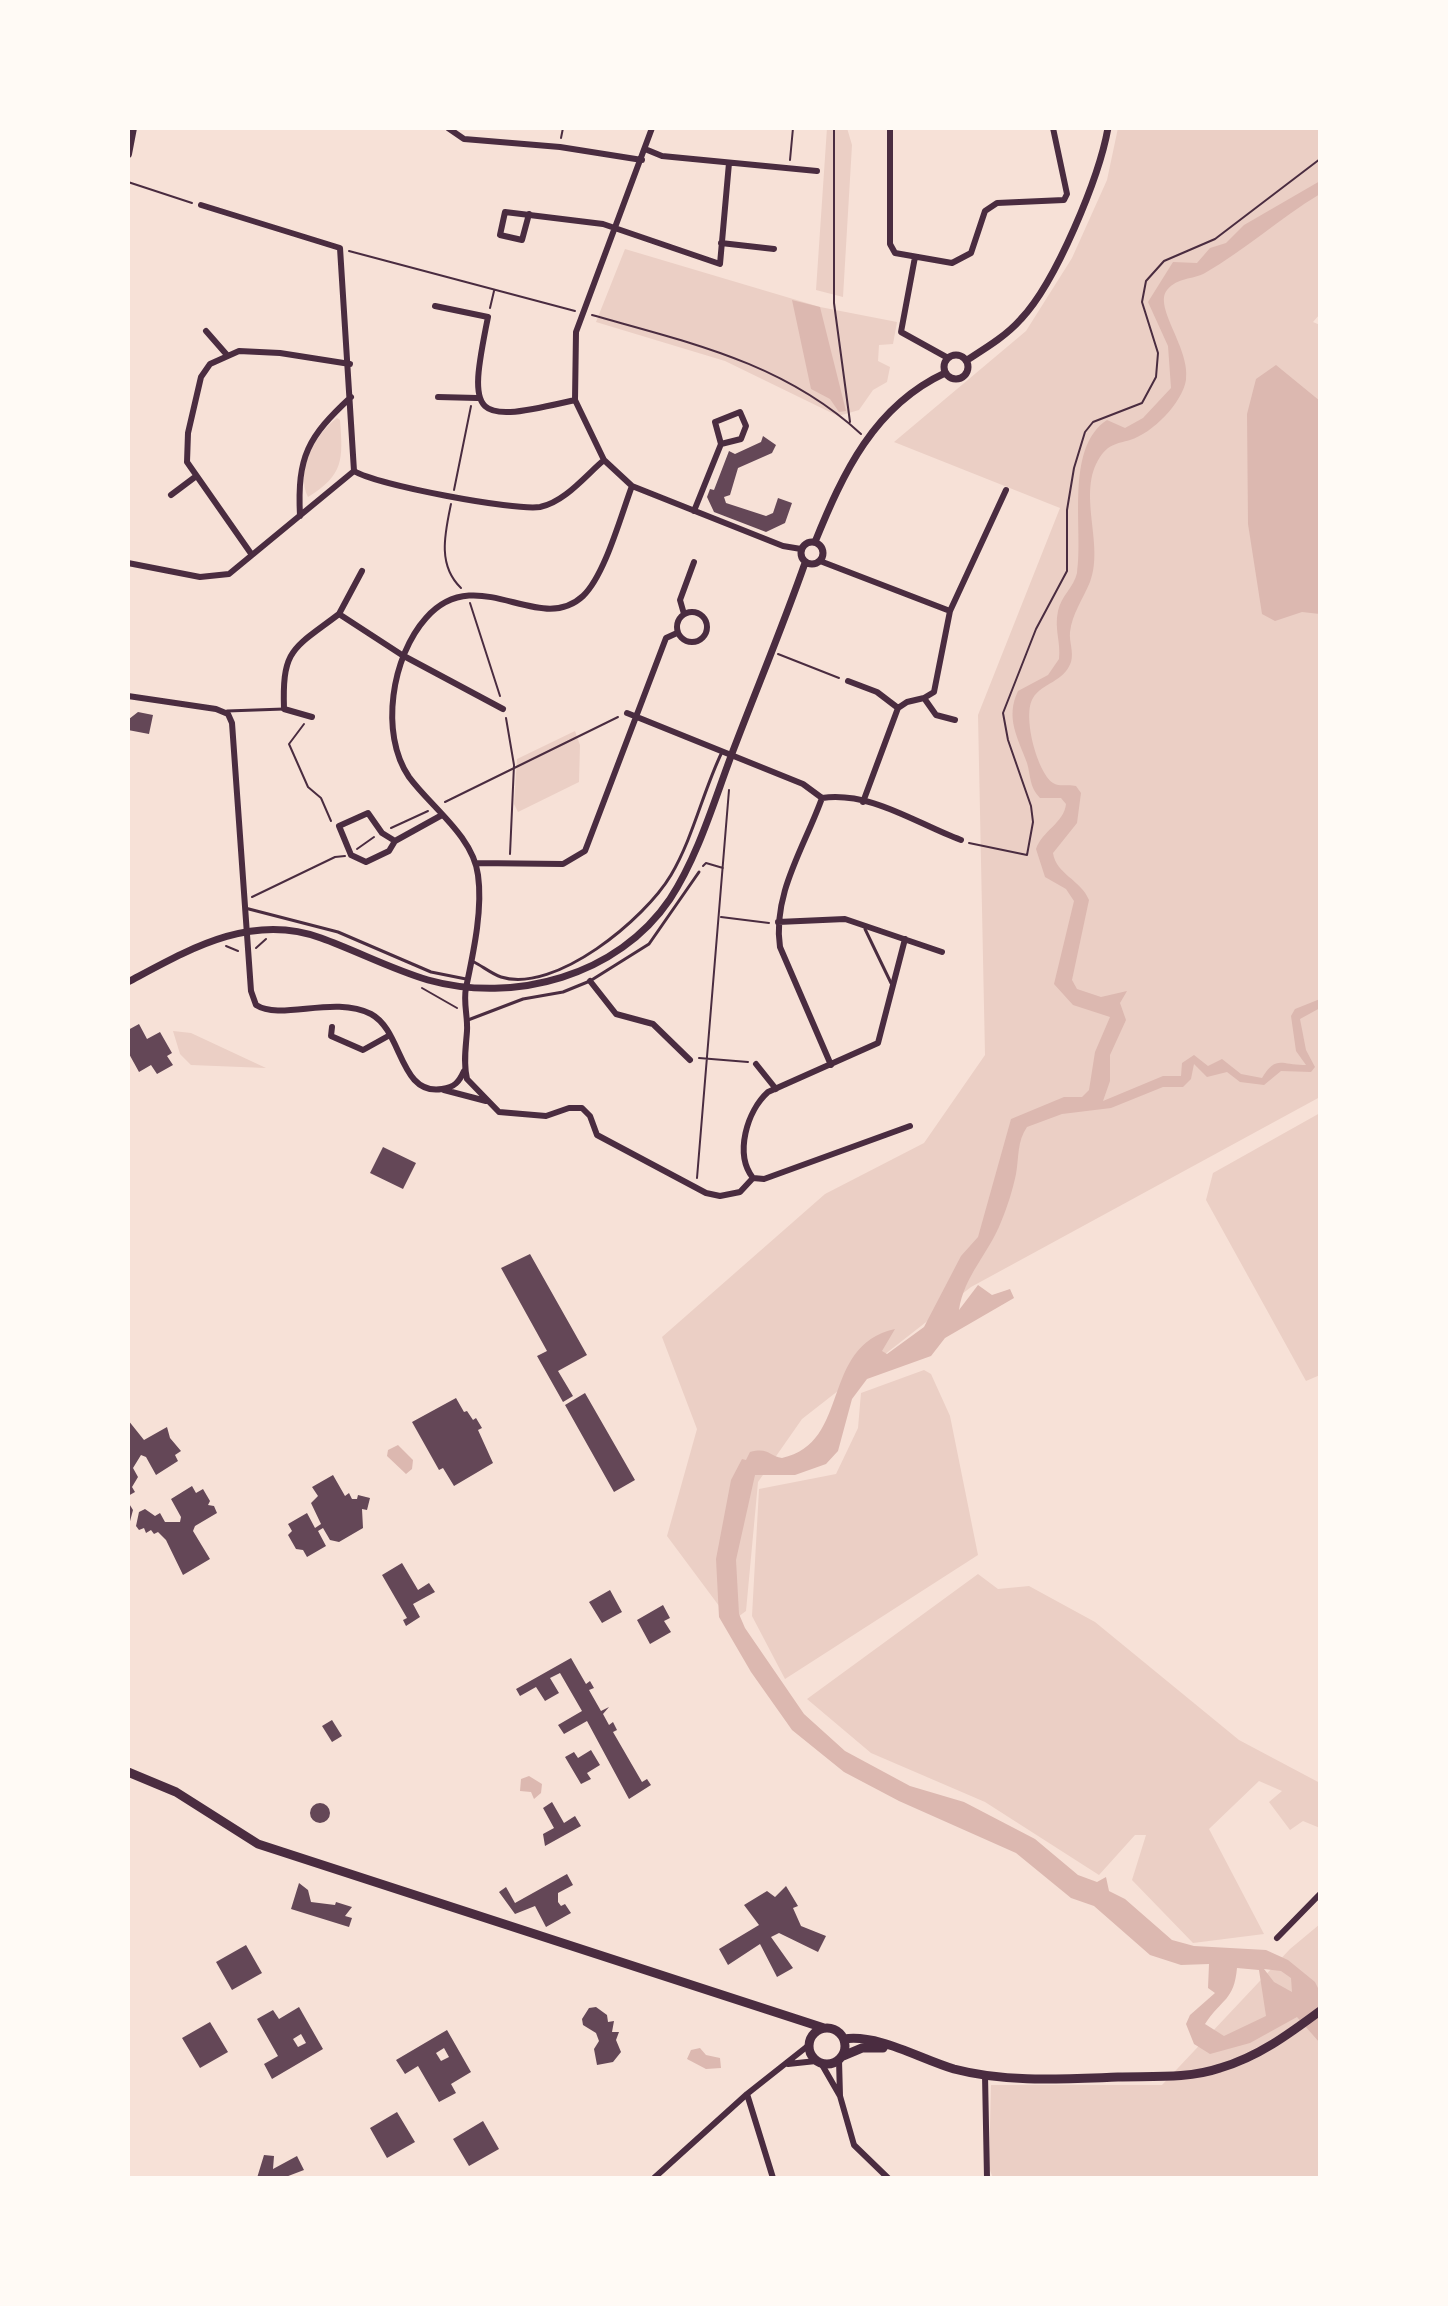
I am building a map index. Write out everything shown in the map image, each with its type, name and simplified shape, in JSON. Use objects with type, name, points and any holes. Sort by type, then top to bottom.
[{"type":"main road","points":[[128,154],[133,128]]},
{"type":"main road","points":[[128,1775],[176,1792],[219,1823],[258,1844],[834,2029],[844,2039]]},
{"type":"main road","points":[[844,2039],[861,2037],[985,2075],[1060,2079],[1199,2073],[1243,2061],[1320,2011]]},
{"type":"main road","points":[[787,2016],[803,2026],[818,2062],[841,2058],[862,2048],[891,2048]]},
{"type":"main road","points":[[810,2042],[824,2028]]},
{"type":"main road","points":[[841,2058],[844,2039]]},
{"type":"street","points":[[652,128],[617,229],[576,332],[573,359],[575,400],[604,460],[632,486],[783,546],[801,549]]},
{"type":"street","points":[[890,128],[890,244],[895,253],[960,262],[971,253],[985,211],[997,203],[1016,200],[1053,203],[1064,200],[1067,194],[1053,128]]},
{"type":"street","points":[[967,360],[1008,333],[1039,294],[1073,230],[1096,176],[1108,128]]},
{"type":"street","points":[[450,131],[464,139],[560,147],[642,160]]},
{"type":"street","points":[[645,149],[662,156],[817,171]]},
{"type":"street","points":[[529,214],[522,240],[500,235],[505,212],[529,214],[617,229],[720,264],[729,163]]},
{"type":"street","points":[[201,205],[340,248],[350,364],[354,471]]},
{"type":"street","points":[[721,243],[774,249]]},
{"type":"street","points":[[915,257],[901,332],[948,358]]},
{"type":"street","points":[[435,306],[488,317],[476,372],[475,398]]},
{"type":"street","points":[[206,331],[227,355]]},
{"type":"street","points":[[252,555],[187,462],[201,377],[210,364],[227,355],[259,351],[350,364]]},
{"type":"street","points":[[948,358],[958,354],[967,360]]},
{"type":"street","points":[[815,542],[851,458],[892,409],[945,373],[948,358]]},
{"type":"street","points":[[945,373],[953,379],[964,376],[968,371],[967,360]]},
{"type":"street","points":[[300,516],[299,488],[306,450],[323,423],[351,397]]},
{"type":"street","points":[[438,397],[475,398],[484,406],[503,413],[575,400]]},
{"type":"street","points":[[694,511],[721,444],[715,422],[740,412],[746,426],[741,439],[721,444]]},
{"type":"street","points":[[354,471],[453,495],[511,506],[541,507],[567,493],[604,460]]},
{"type":"street","points":[[128,563],[200,577],[220,577],[252,555],[354,471]]},
{"type":"street","points":[[171,495],[195,477]]},
{"type":"street","points":[[440,1089],[458,1084],[464,1069],[468,1020],[466,988],[472,961],[479,878],[476,863],[442,815],[410,778],[398,750],[394,704],[402,655],[425,619],[439,606],[467,595],[482,594],[554,609],[583,596],[598,574],[632,486]]},
{"type":"street","points":[[863,802],[898,708],[934,692],[950,611],[1006,490]]},
{"type":"street","points":[[128,982],[180,954],[248,930],[302,932],[402,971],[466,988],[502,990],[559,979],[608,954],[655,919],[685,871],[805,563],[801,549],[804,544],[815,542]]},
{"type":"street","points":[[815,542],[823,552],[820,561]]},
{"type":"street","points":[[805,563],[820,561],[950,611]]},
{"type":"street","points":[[684,614],[680,600],[694,562]]},
{"type":"street","points":[[312,717],[284,709],[283,674],[292,650],[339,614],[362,571]]},
{"type":"street","points":[[476,863],[563,864],[585,851],[666,638],[677,633],[698,643],[707,633],[705,619],[694,613],[684,614],[678,622],[677,633]]},
{"type":"street","points":[[339,614],[402,655],[503,709]]},
{"type":"street","points":[[848,681],[877,692],[898,708]]},
{"type":"street","points":[[128,696],[224,711],[232,723],[252,997],[259,1007],[335,1005],[354,1008],[378,1019],[419,1087],[486,1101]]},
{"type":"street","points":[[924,698],[936,715],[955,720]]},
{"type":"street","points":[[627,713],[803,784],[822,798],[837,796],[878,804],[961,840]]},
{"type":"street","points":[[822,798],[785,890],[778,922],[780,947],[831,1065]]},
{"type":"street","points":[[395,841],[382,833],[368,813],[339,826],[351,855],[366,862],[389,851],[395,841],[442,815]]},
{"type":"street","points":[[778,922],[845,919],[942,952]]},
{"type":"street","points":[[905,939],[881,1038],[875,1045],[776,1089],[760,1100],[749,1120],[744,1155],[746,1169],[753,1178],[764,1179],[910,1126]]},
{"type":"street","points":[[590,981],[616,1014],[653,1024],[690,1060]]},
{"type":"street","points":[[332,1027],[331,1036],[363,1050],[390,1035]]},
{"type":"street","points":[[756,1064],[776,1089]]},
{"type":"street","points":[[464,1069],[467,1079],[499,1112],[540,1116],[582,1108],[590,1116],[597,1135],[712,1195],[728,1196],[740,1192],[753,1178]]},
{"type":"street","points":[[1277,1938],[1320,1894]]},
{"type":"street","points":[[654,2178],[810,2042]]},
{"type":"street","points":[[840,2096],[841,2058]]},
{"type":"street","points":[[785,2065],[818,2062],[840,2096],[854,2145],[888,2178]]},
{"type":"street","points":[[985,2075],[987,2178]]},
{"type":"street","points":[[747,2094],[773,2178]]},
{"type":"lane","points":[[224,711],[284,709]]},
{"type":"lane","points":[[472,961],[502,977],[549,972],[601,948],[630,925],[671,875],[722,752]]},
{"type":"lane","points":[[468,1020],[523,999],[563,992],[590,981],[649,944],[699,872]]},
{"type":"lane","points":[[245,908],[338,932],[431,972],[469,979]]},
{"type":"lane","points":[[655,919],[662,928]]},
{"type":"lane","points":[[863,925],[892,987]]},
{"type":"path","points":[[560,147],[563,128]]},
{"type":"path","points":[[789,169],[793,128]]},
{"type":"path","points":[[834,128],[837,173],[834,303],[850,424]]},
{"type":"path","points":[[961,840],[992,850],[1027,855],[1033,822],[1031,806],[1008,740],[1003,713],[1036,629],[1067,571],[1067,510],[1074,468],[1085,432],[1093,422],[1142,403],[1156,377],[1158,353],[1142,302],[1146,281],[1164,261],[1215,239],[1320,159]]},
{"type":"path","points":[[817,171],[837,173]]},
{"type":"path","points":[[128,182],[201,205]]},
{"type":"path","points":[[340,248],[585,313],[737,358],[816,395],[866,438]]},
{"type":"path","points":[[488,317],[494,289]]},
{"type":"path","points":[[475,398],[442,547],[455,582],[467,595],[492,665],[510,729],[514,765],[510,863]]},
{"type":"path","points":[[771,652],[848,681]]},
{"type":"path","points":[[312,717],[295,732],[289,744],[308,787],[321,798],[331,820],[339,826]]},
{"type":"path","points":[[696,1187],[721,917],[729,783]]},
{"type":"path","points":[[699,872],[706,863],[724,868]]},
{"type":"path","points":[[721,917],[778,922]]},
{"type":"path","points":[[219,944],[249,951],[270,936]]},
{"type":"path","points":[[690,1060],[709,1056],[756,1064]]},
{"type":"shaded area","points":[[827,128],[847,128],[852,145],[843,297],[816,290]]},
{"type":"shaded area","points":[[1118,128],[1320,128],[1320,314],[1313,322],[1320,325],[1320,1097],[971,1287],[802,1419],[758,1482],[746,1611],[731,1622],[667,1536],[697,1429],[662,1337],[825,1194],[924,1143],[985,1055],[978,715],[1060,508],[894,442],[1026,331],[1072,258],[1107,180]]},
{"type":"shaded area","points":[[1320,181],[1320,194],[1220,264],[1167,290],[1165,307],[1183,355],[1186,380],[1179,398],[1157,424],[1139,436],[1110,447],[1093,471],[1090,502],[1094,567],[1071,625],[1071,662],[1063,674],[1033,698],[1030,729],[1037,756],[1047,777],[1055,784],[1076,786],[1081,793],[1077,823],[1053,853],[1059,866],[1089,900],[1072,980],[1077,989],[1101,997],[1127,991],[1120,1003],[1126,1020],[1110,1055],[1110,1081],[1103,1101],[1163,1076],[1181,1076],[1182,1063],[1194,1055],[1208,1066],[1222,1059],[1241,1074],[1262,1078],[1276,1064],[1306,1065],[1296,1051],[1291,1016],[1295,1009],[1320,999],[1320,1008],[1300,1019],[1306,1050],[1315,1067],[1311,1072],[1281,1071],[1264,1085],[1240,1082],[1227,1072],[1207,1077],[1194,1064],[1191,1079],[1183,1087],[1163,1087],[1111,1108],[1062,1114],[1027,1127],[1020,1144],[1012,1192],[1005,1211],[971,1275],[959,1310],[978,1285],[992,1295],[1010,1289],[1014,1298],[945,1338],[931,1356],[867,1379],[852,1399],[838,1451],[826,1464],[795,1475],[755,1475],[736,1560],[739,1614],[745,1628],[804,1714],[845,1751],[910,1786],[964,1802],[1035,1839],[1078,1875],[1097,1882],[1106,1877],[1109,1891],[1125,1899],[1172,1940],[1194,1946],[1266,1950],[1288,1960],[1315,1982],[1320,1992],[1320,2043],[1297,2017],[1250,2043],[1210,2054],[1194,2044],[1186,2024],[1190,2015],[1215,1993],[1208,1988],[1209,1964],[1181,1965],[1150,1955],[1094,1906],[1071,1898],[1016,1853],[899,1801],[844,1772],[792,1730],[751,1672],[719,1617],[716,1559],[731,1480],[742,1459],[746,1460],[750,1452],[756,1451],[782,1458],[804,1449],[818,1434],[855,1354],[871,1339],[895,1329],[882,1351],[887,1354],[924,1327],[961,1256],[978,1237],[1011,1119],[1064,1097],[1082,1097],[1089,1090],[1095,1052],[1110,1017],[1073,1005],[1054,984],[1074,901],[1066,889],[1045,877],[1036,849],[1061,817],[1066,804],[1061,798],[1040,798],[1034,790],[1014,728],[1014,701],[1018,691],[1048,675],[1059,659],[1058,611],[1077,573],[1078,491],[1085,450],[1094,433],[1107,420],[1125,428],[1143,418],[1171,388],[1168,346],[1148,302],[1173,262],[1197,263],[1210,248],[1226,243],[1244,225]],"holes":[[[1237,1968],[1259,1970],[1266,2016],[1224,2036],[1205,2024],[1230,1993]],[[1264,1969],[1281,1971],[1291,1978],[1292,1992],[1274,1982]]]},
{"type":"shaded area","points":[[625,249],[820,307],[897,322],[893,344],[879,345],[878,361],[890,367],[887,382],[873,390],[859,410],[838,416],[725,361],[596,322]]},
{"type":"shaded area","points":[[792,300],[820,307],[846,411],[839,412],[830,399],[811,389]]},
{"type":"shaded area","points":[[1276,365],[1320,401],[1320,614],[1302,612],[1275,621],[1262,614],[1248,524],[1247,414],[1256,379]]},
{"type":"shaded area","points":[[337,418],[340,420],[341,434],[339,465],[329,481],[308,497],[304,476],[309,454],[321,433]]},
{"type":"shaded area","points":[[575,731],[580,745],[579,782],[518,812],[514,804],[517,759]]},
{"type":"shaded area","points":[[173,1031],[191,1033],[266,1068],[191,1065],[180,1054]]},
{"type":"shaded area","points":[[1320,1113],[1320,1375],[1306,1381],[1206,1200],[1213,1173]]},
{"type":"shaded area","points":[[924,1370],[931,1374],[950,1416],[978,1555],[785,1679],[752,1616],[759,1489],[836,1474],[858,1428],[861,1393]]},
{"type":"shaded area","points":[[398,1445],[413,1460],[412,1469],[406,1474],[387,1456],[388,1450]]},
{"type":"shaded area","points":[[978,1574],[998,1589],[1029,1586],[1095,1622],[1239,1740],[1320,1783],[1320,1828],[1303,1821],[1290,1830],[1269,1802],[1282,1791],[1259,1781],[1209,1829],[1264,1934],[1193,1943],[1132,1880],[1146,1835],[1135,1835],[1099,1875],[985,1802],[871,1753],[807,1699]]},
{"type":"shaded area","points":[[529,1776],[542,1784],[541,1793],[534,1799],[531,1792],[520,1791],[521,1779]]},
{"type":"shaded area","points":[[1320,1924],[1320,2178],[993,2178],[989,2168],[991,2085],[1162,2085],[1290,1949]]},
{"type":"shaded area","points":[[700,2048],[706,2055],[720,2058],[721,2068],[706,2069],[687,2059],[691,2050]]},
{"type":"building","points":[[763,436],[776,445],[772,453],[738,468],[730,495],[724,497],[726,503],[766,516],[773,513],[778,498],[792,503],[785,523],[766,532],[714,512],[707,497],[710,489],[714,490],[729,451],[735,454],[761,442]]},
{"type":"building","points":[[138,712],[153,715],[149,734],[128,730],[129,719]]},
{"type":"building","points":[[139,1024],[147,1039],[160,1032],[172,1053],[167,1056],[173,1065],[157,1074],[151,1065],[139,1072],[128,1052],[128,1030]]},
{"type":"building","points":[[383,1147],[416,1163],[403,1189],[370,1173]]},
{"type":"building","points":[[530,1254],[587,1355],[558,1371],[573,1396],[563,1402],[537,1356],[547,1351],[501,1268]]},
{"type":"building","points":[[585,1393],[635,1480],[614,1492],[565,1405]]},
{"type":"building","points":[[456,1398],[464,1412],[467,1411],[473,1420],[476,1418],[482,1428],[478,1430],[493,1463],[454,1486],[443,1468],[439,1470],[412,1422]]},
{"type":"building","points":[[128,1420],[144,1440],[167,1427],[170,1438],[181,1451],[175,1455],[178,1461],[156,1475],[146,1457],[141,1455],[133,1468],[138,1477],[132,1487],[135,1492],[128,1496]]},
{"type":"building","points":[[333,1475],[345,1496],[349,1493],[352,1499],[357,1499],[358,1495],[370,1498],[367,1510],[362,1509],[363,1528],[339,1542],[330,1540],[323,1528],[318,1531],[326,1546],[307,1557],[303,1550],[296,1549],[288,1535],[292,1531],[288,1524],[307,1513],[315,1528],[321,1524],[311,1503],[318,1496],[312,1487]]},
{"type":"building","points":[[192,1486],[196,1493],[203,1489],[210,1501],[208,1505],[214,1506],[217,1513],[195,1526],[193,1531],[210,1559],[183,1575],[166,1540],[158,1532],[154,1534],[151,1530],[146,1533],[144,1528],[139,1530],[136,1526],[139,1512],[145,1509],[155,1516],[160,1513],[165,1522],[180,1522],[181,1517],[171,1499]]},
{"type":"building","points":[[128,1502],[133,1510],[129,1525],[128,1525]]},
{"type":"building","points":[[402,1563],[418,1590],[429,1583],[435,1592],[413,1604],[420,1617],[406,1626],[403,1620],[407,1618],[382,1575]]},
{"type":"building","points":[[610,1590],[622,1612],[602,1623],[589,1602]]},
{"type":"building","points":[[663,1605],[670,1618],[664,1621],[671,1632],[650,1644],[637,1620]]},
{"type":"building","points":[[571,1658],[586,1684],[590,1681],[594,1688],[589,1690],[601,1711],[609,1707],[603,1714],[609,1725],[613,1722],[617,1730],[613,1732],[642,1782],[647,1779],[651,1785],[629,1799],[587,1721],[564,1734],[558,1725],[582,1711],[560,1673],[550,1678],[559,1693],[545,1701],[536,1687],[520,1696],[516,1689]]},
{"type":"building","points":[[332,1720],[342,1736],[332,1742],[322,1726]]},
{"type":"building","points":[[591,1750],[600,1765],[587,1773],[591,1779],[581,1784],[565,1757],[574,1752],[578,1758]]},
{"type":"building","points":[[552,1802],[564,1823],[575,1816],[581,1826],[545,1846],[543,1834],[554,1828],[543,1808]]},
{"type":"building","points":[[320,1803],[327,1806],[330,1813],[327,1820],[320,1823],[313,1820],[310,1813],[313,1806]]},
{"type":"building","points":[[567,1874],[573,1885],[558,1893],[558,1902],[561,1906],[565,1904],[571,1913],[546,1927],[535,1906],[515,1914],[499,1892],[506,1887],[515,1903]]},
{"type":"building","points":[[299,1883],[308,1890],[311,1902],[335,1905],[336,1902],[352,1907],[345,1916],[352,1918],[349,1927],[291,1909]]},
{"type":"building","points":[[786,1886],[798,1906],[793,1908],[801,1926],[826,1936],[818,1952],[779,1933],[771,1937],[793,1968],[777,1977],[760,1944],[728,1965],[719,1949],[759,1925],[744,1905],[767,1891],[775,1897]]},
{"type":"building","points":[[246,1945],[262,1973],[232,1990],[216,1962]]},
{"type":"building","points":[[299,2007],[323,2049],[272,2079],[264,2064],[278,2056],[257,2019],[273,2010],[279,2019]],"holes":[[[301,2034],[306,2043],[298,2047],[293,2039]]]},
{"type":"building","points":[[596,2007],[607,2015],[608,2022],[614,2021],[612,2032],[619,2032],[616,2040],[621,2052],[613,2062],[597,2065],[594,2049],[599,2041],[596,2033],[583,2025],[582,2019],[589,2008]]},
{"type":"building","points":[[210,2022],[228,2052],[200,2068],[182,2038]]},
{"type":"building","points":[[447,2030],[471,2072],[451,2084],[456,2093],[439,2102],[418,2066],[405,2074],[396,2060]],"holes":[[[444,2048],[449,2057],[441,2061],[436,2053]]]},
{"type":"building","points":[[397,2112],[415,2142],[387,2158],[370,2128]]},
{"type":"building","points":[[483,2121],[499,2149],[469,2166],[453,2139]]},
{"type":"building","points":[[264,2155],[274,2156],[273,2169],[297,2156],[304,2170],[283,2178],[257,2178]]}]
